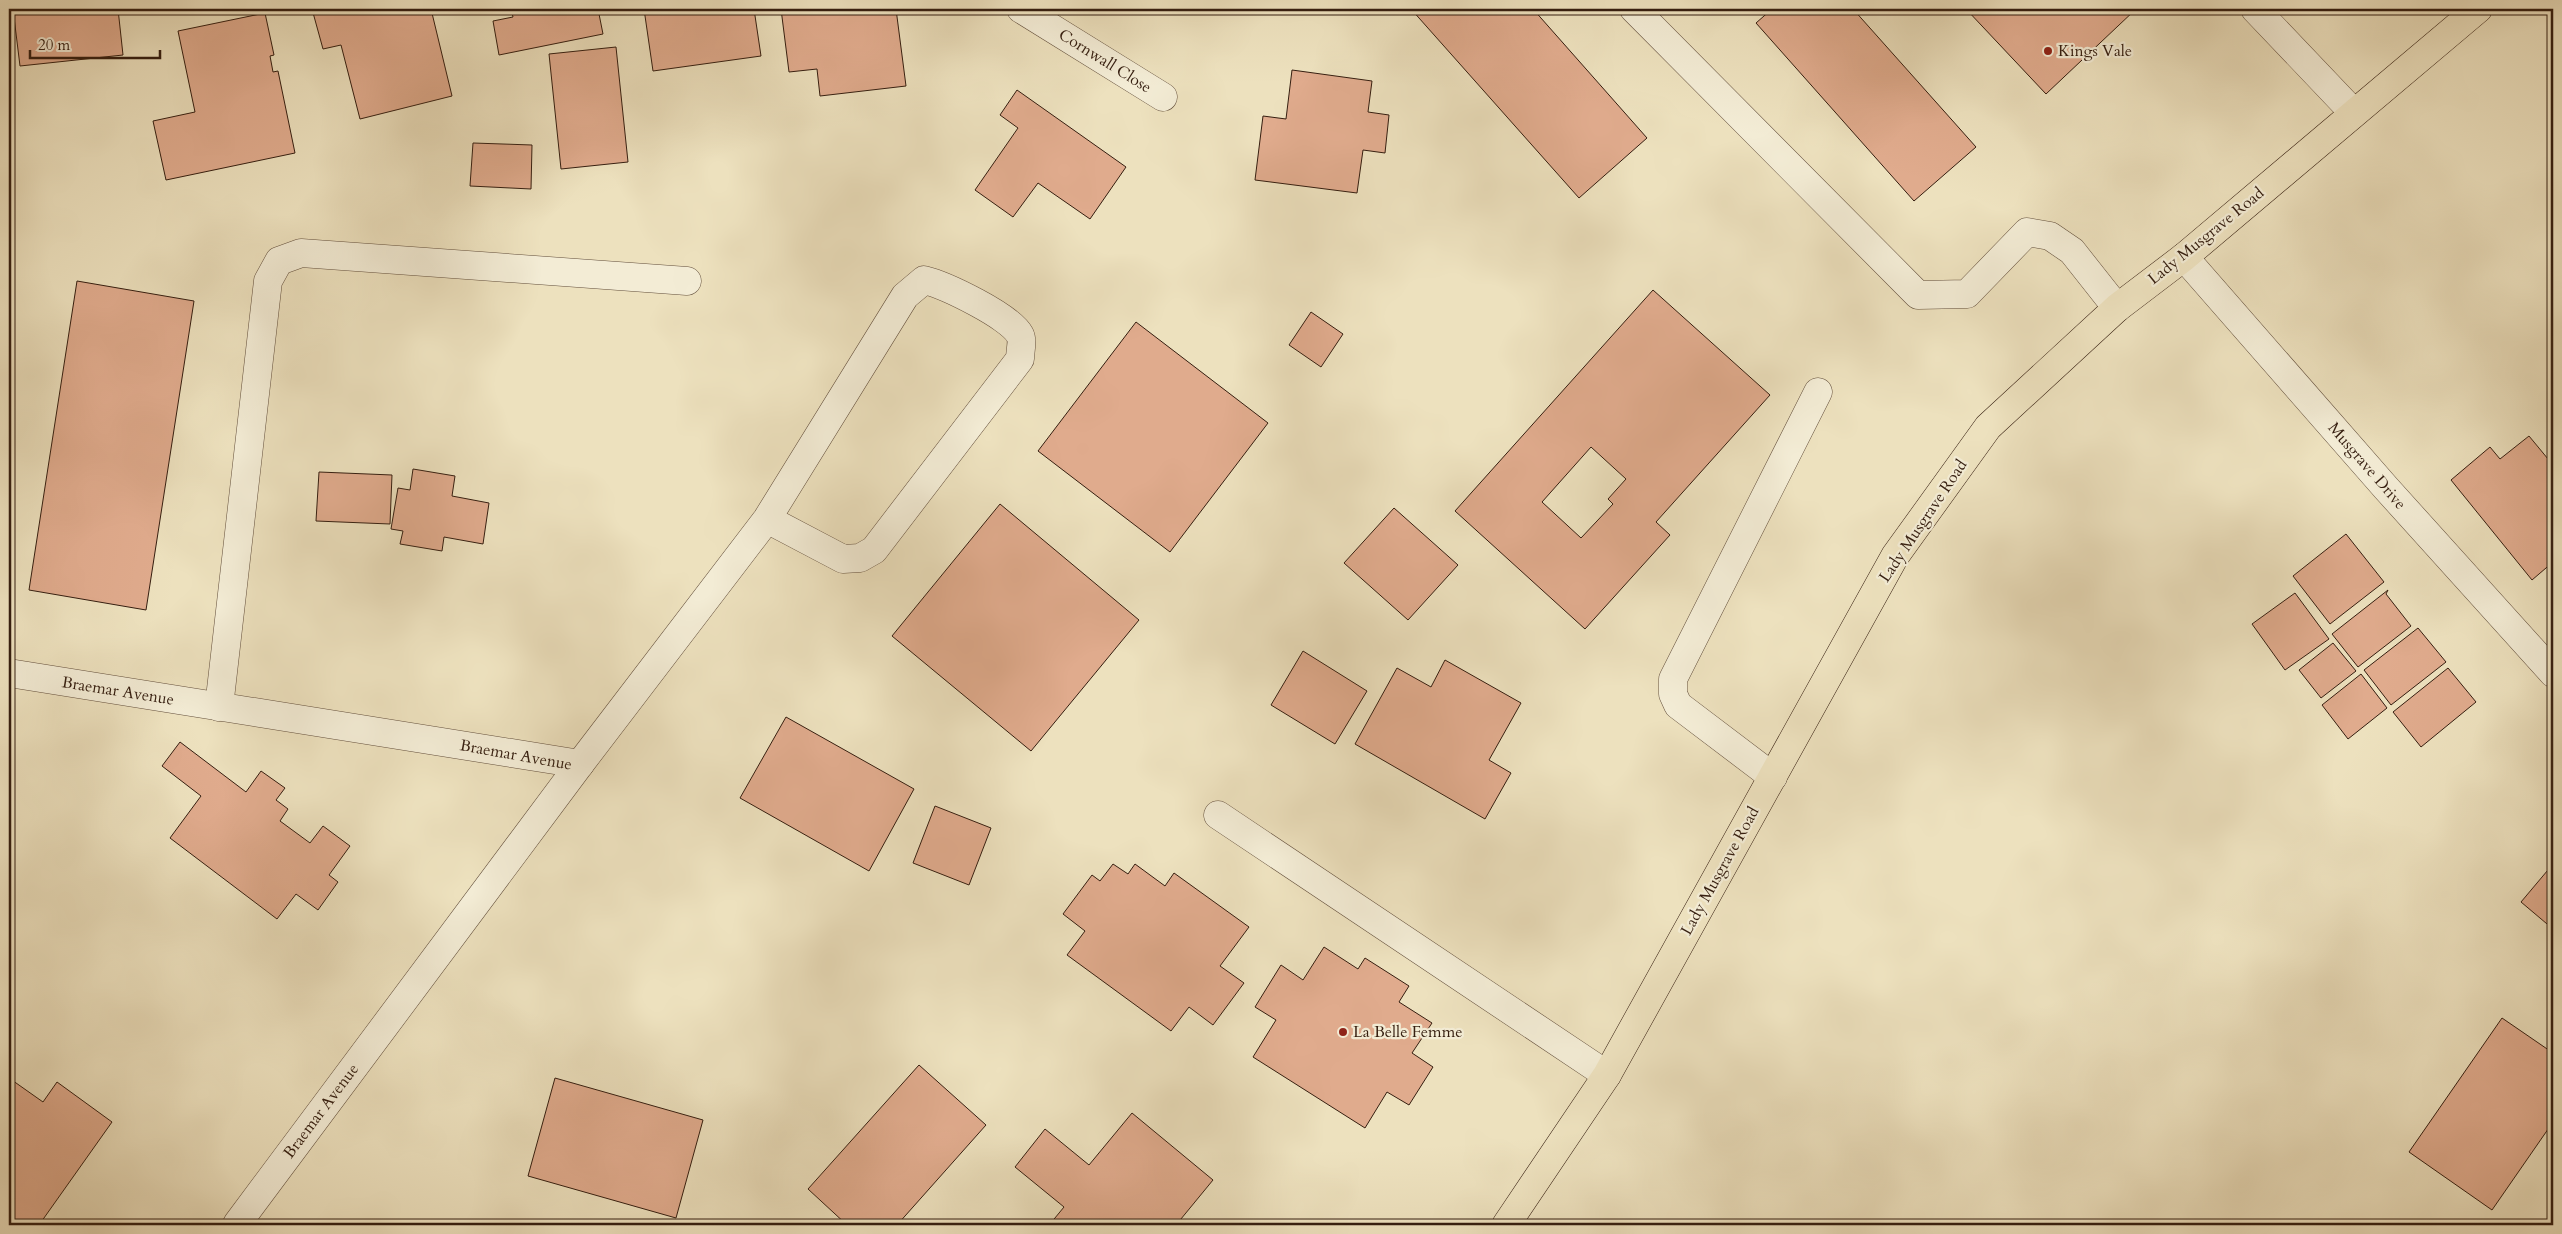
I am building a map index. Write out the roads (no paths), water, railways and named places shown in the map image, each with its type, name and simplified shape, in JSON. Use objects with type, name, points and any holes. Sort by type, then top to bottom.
[{"type":"main road","name":"Lady Musgrave Road","points":[[1506,1225],[1607,1075],[1895,556],[1988,427],[2117,308],[2184,257],[2353,112],[2478,9]]},
{"type":"street","name":"Cornwall Close","points":[[1022,9],[1163,97]]},
{"type":"street","points":[[1634,9],[1918,295],[1966,294],[2027,232],[2050,236],[2072,251],[2117,308]]},
{"type":"street","points":[[2255,9],[2353,112]]},
{"type":"street","points":[[219,707],[268,281],[279,261],[301,253],[687,281]]},
{"type":"street","name":"Musgrave Drive","points":[[2184,257],[2549,661]]},
{"type":"street","points":[[580,764],[767,519],[905,296],[924,280],[939,284],[1008,321],[1021,336],[1020,358],[874,550],[860,558],[843,560],[767,519]]},
{"type":"street","points":[[1773,777],[1678,705],[1673,694],[1674,679],[1818,392]]},
{"type":"street","name":"Braemar Avenue","points":[[9,673],[580,764],[238,1225]]},
{"type":"street","points":[[1218,814],[1607,1075]]},
{"type":"place","name":"Kings Vale","points":[[2048,51]]},
{"type":"place","name":"La Belle Femme","points":[[1343,1032]]}]
